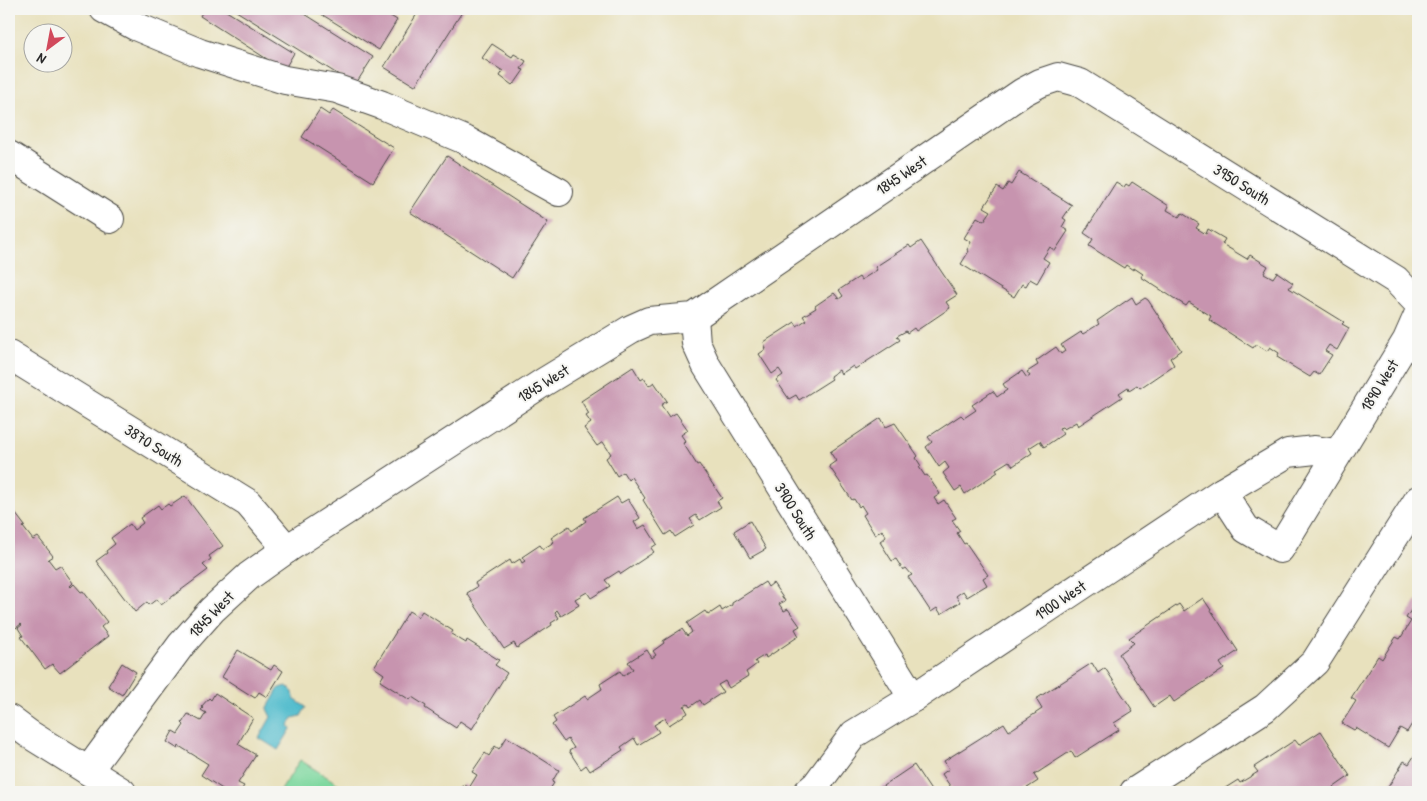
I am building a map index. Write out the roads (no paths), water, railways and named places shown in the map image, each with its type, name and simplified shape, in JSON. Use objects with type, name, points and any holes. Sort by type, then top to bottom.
[{"type":"street","points":[[104,9],[135,26],[200,53],[285,80],[337,89],[382,106],[465,140],[559,192]]},
{"type":"street","name":"3950 South","points":[[1058,77],[1080,82],[1396,280],[1418,303]]},
{"type":"street","name":"1845 West","points":[[88,771],[176,652],[212,610],[249,576],[287,549],[544,382],[631,329],[649,321],[694,318],[1023,92],[1040,83],[1058,77]]},
{"type":"street","points":[[9,155],[110,219]]},
{"type":"street","name":"1890 West","points":[[1222,492],[1246,529],[1280,549],[1407,340],[1418,315]]},
{"type":"street","name":"3900 South","points":[[694,318],[696,343],[706,365],[913,698]]},
{"type":"street","name":"3870 South","points":[[9,355],[248,503],[287,549]]},
{"type":"street","name":"1900 West","points":[[808,792],[816,785],[854,734],[913,698],[1222,492],[1288,453],[1315,450],[1337,453]]},
{"type":"street","points":[[1134,792],[1265,708],[1316,662],[1418,500]]},
{"type":"street","points":[[9,719],[29,734],[122,792]]},
{"type":"water","points":[[287,686],[293,692],[294,699],[306,707],[301,716],[293,718],[289,725],[291,729],[278,750],[259,738],[271,717],[267,709],[279,688]]}]
